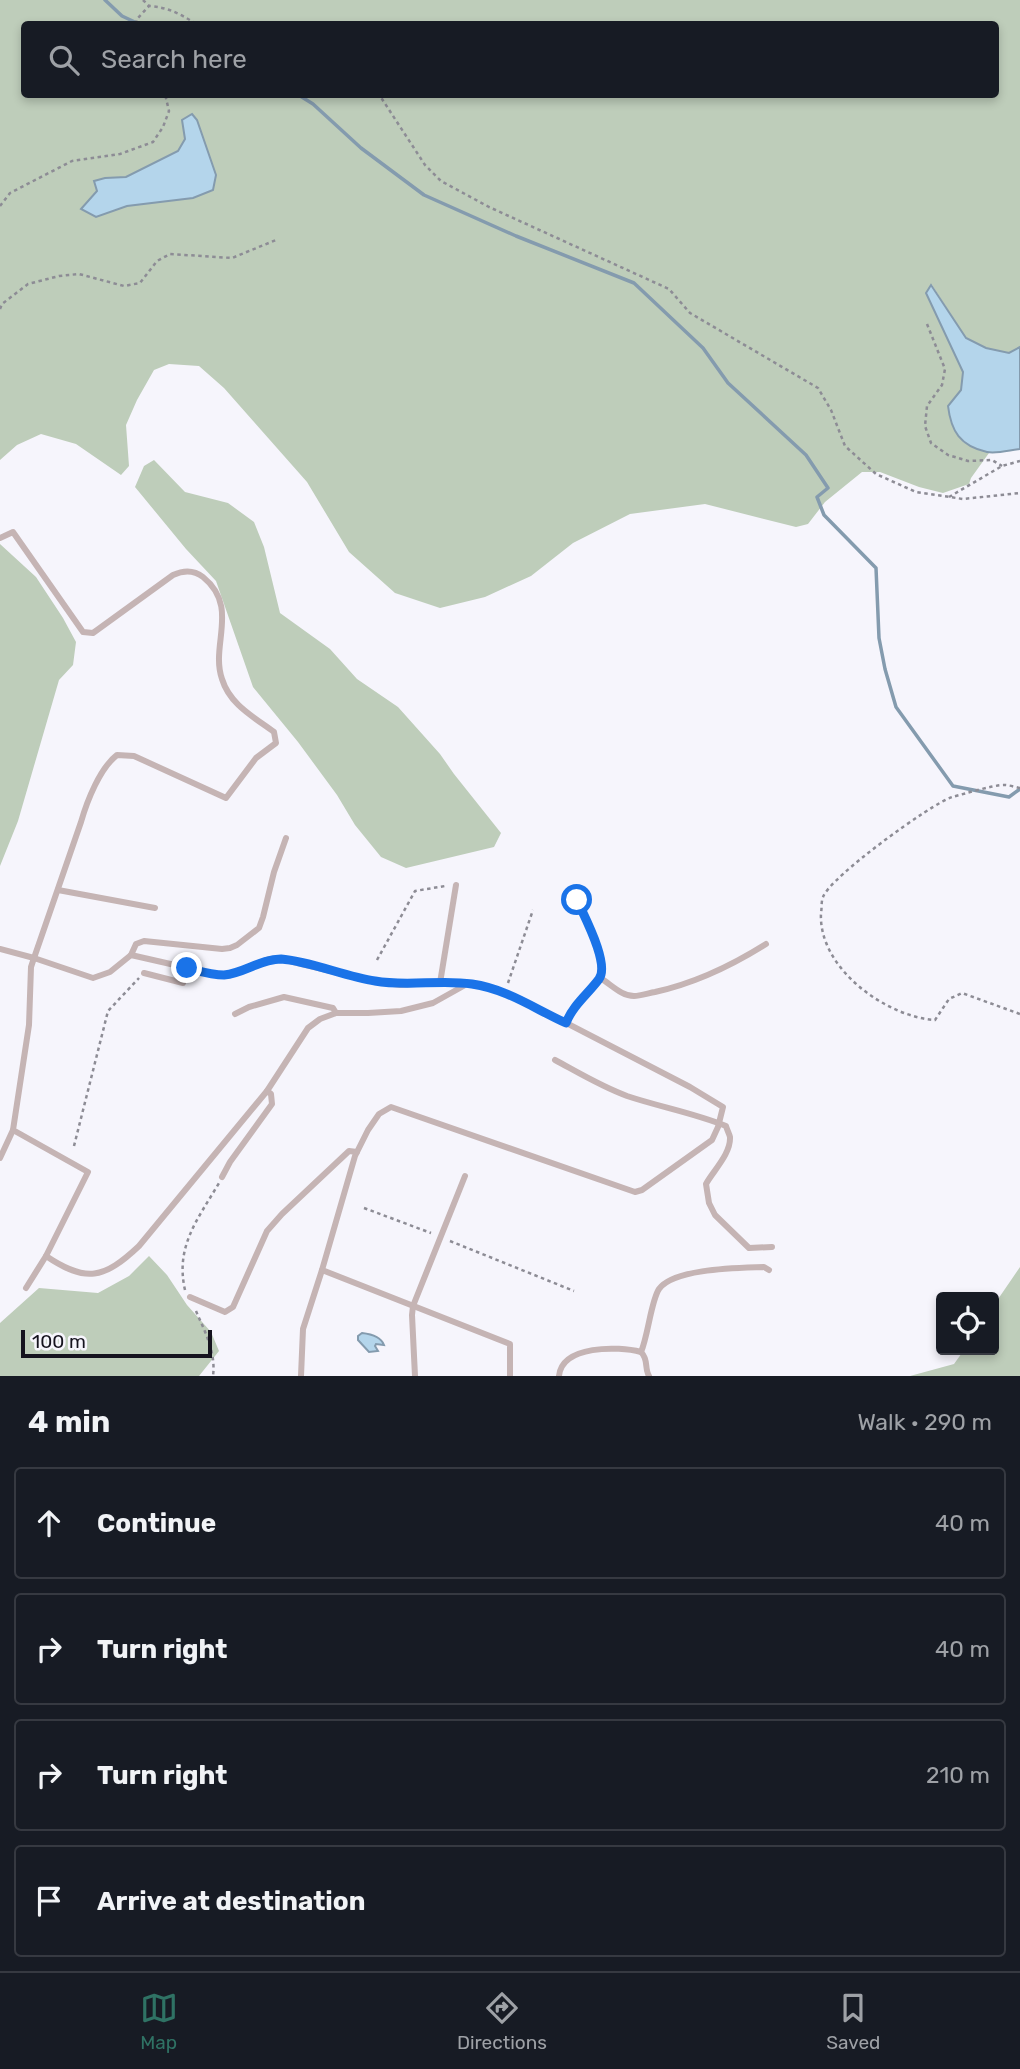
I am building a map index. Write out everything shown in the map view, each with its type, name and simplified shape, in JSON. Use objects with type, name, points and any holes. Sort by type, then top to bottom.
[{"type":"lane","points":[[0,538],[13,532],[83,632],[93,633],[182,571],[195,572],[206,579],[216,593],[222,612],[223,630],[218,661],[221,679],[237,705],[274,732],[276,743],[256,758],[226,797],[134,756],[117,755],[110,761],[86,803],[82,822],[31,967],[29,1025],[13,1130],[0,1158]]},
{"type":"lane","points":[[0,948],[93,978],[110,972],[131,955],[136,944],[144,941],[230,948],[254,933],[263,917],[286,838]]},
{"type":"lane","points":[[440,983],[456,885]]},
{"type":"lane","points":[[58,890],[155,908]]},
{"type":"lane","points":[[566,1023],[570,1013],[600,978],[602,967],[600,954],[577,900]]},
{"type":"lane","points":[[600,978],[623,994],[633,996],[674,988],[724,969],[766,944]]},
{"type":"lane","points":[[131,955],[225,975],[269,959],[285,960],[400,985],[468,983],[485,986],[518,998],[690,1087],[723,1107],[712,1140],[642,1190],[635,1192],[391,1107],[379,1114],[357,1152],[303,1329],[301,1376]]},
{"type":"lane","points":[[144,973],[183,983],[187,968]]},
{"type":"lane","points":[[46,1256],[78,1274],[99,1274],[124,1261],[139,1247],[267,1091],[308,1028],[320,1019],[336,1013],[401,1011],[433,1003],[468,983]]},
{"type":"lane","points":[[235,1014],[284,997],[333,1008],[336,1013]]},
{"type":"lane","points":[[555,1060],[598,1084],[627,1096],[726,1126],[730,1138],[724,1156],[706,1184],[709,1203],[715,1215],[749,1248],[772,1247]]},
{"type":"lane","points":[[222,1177],[272,1104],[271,1094],[267,1091]]},
{"type":"lane","points":[[13,1130],[88,1172],[46,1256],[26,1288]]},
{"type":"lane","points":[[190,1297],[225,1312],[233,1307],[267,1231],[349,1151],[357,1152]]},
{"type":"lane","points":[[415,1376],[413,1306],[465,1176]]},
{"type":"lane","points":[[641,1352],[658,1292],[666,1283],[707,1270],[764,1267],[769,1270]]},
{"type":"lane","points":[[323,1270],[510,1344],[510,1376]]},
{"type":"lane","points":[[559,1376],[559,1369],[567,1358],[578,1353],[618,1348],[641,1352],[648,1363],[649,1376]]},
{"type":"path","points":[[143,0],[149,6],[162,6],[192,21]]},
{"type":"path","points":[[137,21],[149,6]]},
{"type":"path","points":[[0,206],[10,193],[72,161],[120,154],[153,142],[169,111],[166,98]]},
{"type":"path","points":[[381,98],[425,165],[441,181],[489,207],[669,289],[690,313],[818,388],[845,446],[876,474],[916,492],[963,499],[1020,493]]},
{"type":"path","points":[[0,309],[2,304],[28,284],[59,276],[79,274],[124,286],[141,283],[157,261],[170,254],[232,258],[276,240]]},
{"type":"path","points":[[927,324],[945,369],[942,385],[927,406],[925,426],[931,443],[948,455],[968,461],[992,460],[1002,466]]},
{"type":"path","points":[[949,497],[1002,466],[1020,461]]},
{"type":"path","points":[[1020,788],[1003,785],[950,798],[894,834],[842,873],[829,887],[822,898],[821,919],[823,935],[833,956],[851,981],[877,1000],[919,1019],[935,1020],[949,999],[962,993],[1020,1014]]},
{"type":"path","points":[[377,960],[415,891],[456,885]]},
{"type":"path","points":[[504,993],[533,910]]},
{"type":"path","points":[[74,1146],[108,1011],[144,973]]},
{"type":"path","points":[[213,1376],[209,1342],[185,1289],[181,1271],[188,1237],[222,1177]]},
{"type":"path","points":[[365,1208],[574,1291]]},
{"type":"green space","points":[[0,0],[1020,0],[1020,347],[1009,353],[986,348],[966,338],[932,285],[926,293],[963,372],[961,390],[948,406],[963,442],[989,453],[969,484],[943,493],[880,472],[862,472],[825,502],[808,524],[796,527],[705,504],[630,514],[573,543],[531,576],[485,597],[440,608],[395,593],[349,552],[307,482],[224,388],[199,366],[169,364],[154,370],[126,425],[129,466],[121,475],[76,444],[41,434],[17,445],[0,460]]},
{"type":"green space","points":[[154,460],[185,492],[228,503],[254,522],[264,547],[280,613],[330,649],[357,679],[398,707],[440,754],[501,833],[494,847],[406,868],[381,857],[355,825],[337,795],[298,742],[253,687],[216,581],[135,487],[144,466]]},
{"type":"green space","points":[[0,544],[36,577],[76,642],[73,665],[59,680],[18,821],[0,866]]},
{"type":"green space","points":[[149,1256],[211,1332],[219,1351],[199,1376],[0,1376],[0,1323],[39,1288],[98,1293],[129,1276]]},
{"type":"green space","points":[[1020,1267],[1020,1376],[910,1376],[954,1364],[960,1355],[999,1355],[999,1298]]},
{"type":"water","points":[[192,114],[197,120],[216,175],[213,190],[193,198],[127,206],[96,217],[81,209],[97,191],[94,181],[126,177],[178,151],[185,139],[182,120]]},
{"type":"water","points":[[931,285],[966,338],[986,348],[1009,353],[1020,347],[1020,449],[987,452],[970,446],[958,436],[948,406],[961,390],[963,372],[926,293]]},
{"type":"water","points":[[362,1333],[375,1336],[384,1345],[376,1344],[378,1351],[369,1352],[358,1340]]},
{"type":"waterway","points":[[105,0],[122,16],[133,21]]},
{"type":"waterway","points":[[303,98],[361,148],[424,195],[516,236],[634,283],[703,348],[728,383],[806,455],[828,488],[817,497],[824,515],[876,568],[879,638],[896,707],[953,786],[1009,797],[1020,789]]},
{"type":"route","points":[[187,968],[225,975],[269,959],[285,960],[400,985],[468,983],[518,998],[566,1023],[570,1013],[600,978],[602,967],[600,954],[577,900]]}]
